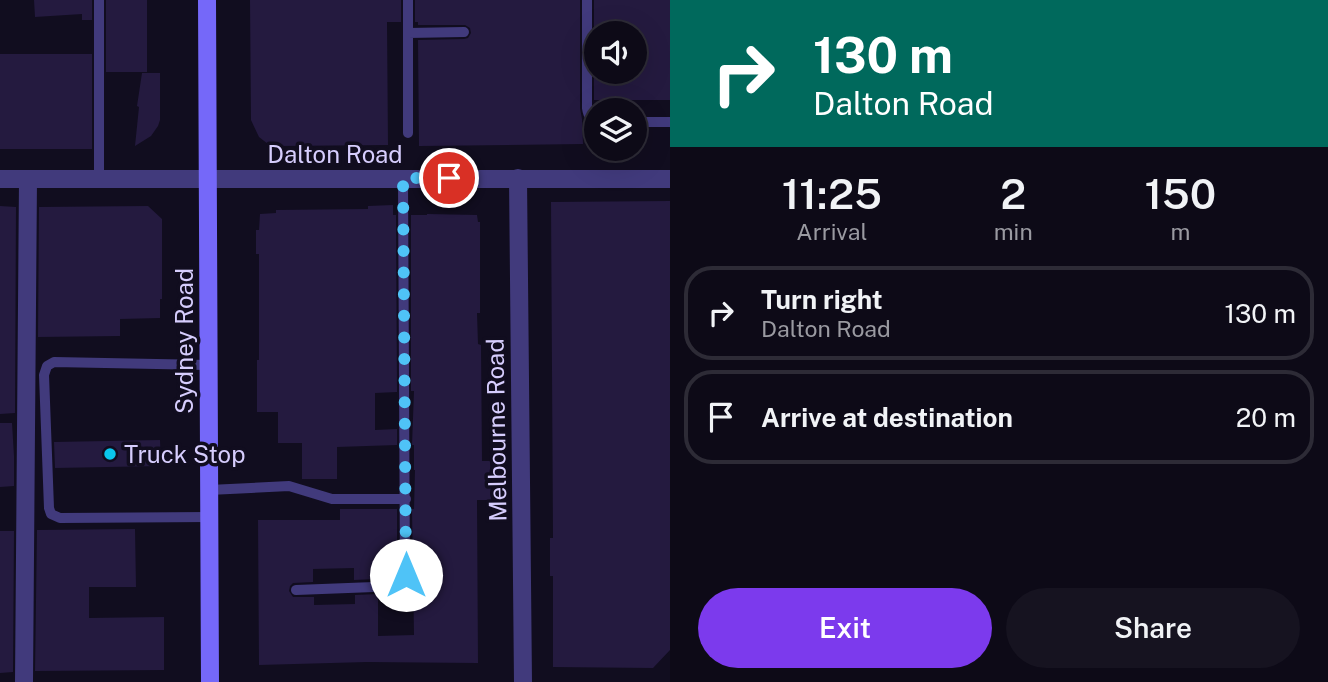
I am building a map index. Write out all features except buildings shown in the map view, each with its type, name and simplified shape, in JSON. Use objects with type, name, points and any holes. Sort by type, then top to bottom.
[{"type":"main road","name":"Sydney Road","points":[[207,0],[210,682]]},
{"type":"street","name":"Melbourne Road","points":[[518,178],[523,682]]},
{"type":"street","name":"Dalton Road","points":[[0,179],[670,179]]},
{"type":"street","points":[[24,682],[28,179]]},
{"type":"lane","points":[[99,0],[99,179]]},
{"type":"lane","points":[[408,0],[408,132]]},
{"type":"lane","points":[[587,0],[587,98]]},
{"type":"lane","points":[[408,33],[464,32]]},
{"type":"lane","points":[[647,122],[669,122]]},
{"type":"lane","points":[[296,590],[400,586],[404,583],[406,499],[403,178]]},
{"type":"lane","points":[[208,365],[54,362],[47,366],[44,375],[51,514],[60,518],[209,517]]},
{"type":"lane","points":[[209,490],[289,486],[332,499],[406,499]]},
{"type":"place","name":"Truck Stop","points":[[110,454]]},
{"type":"route","points":[[406,575],[403,178],[449,178]]}]
